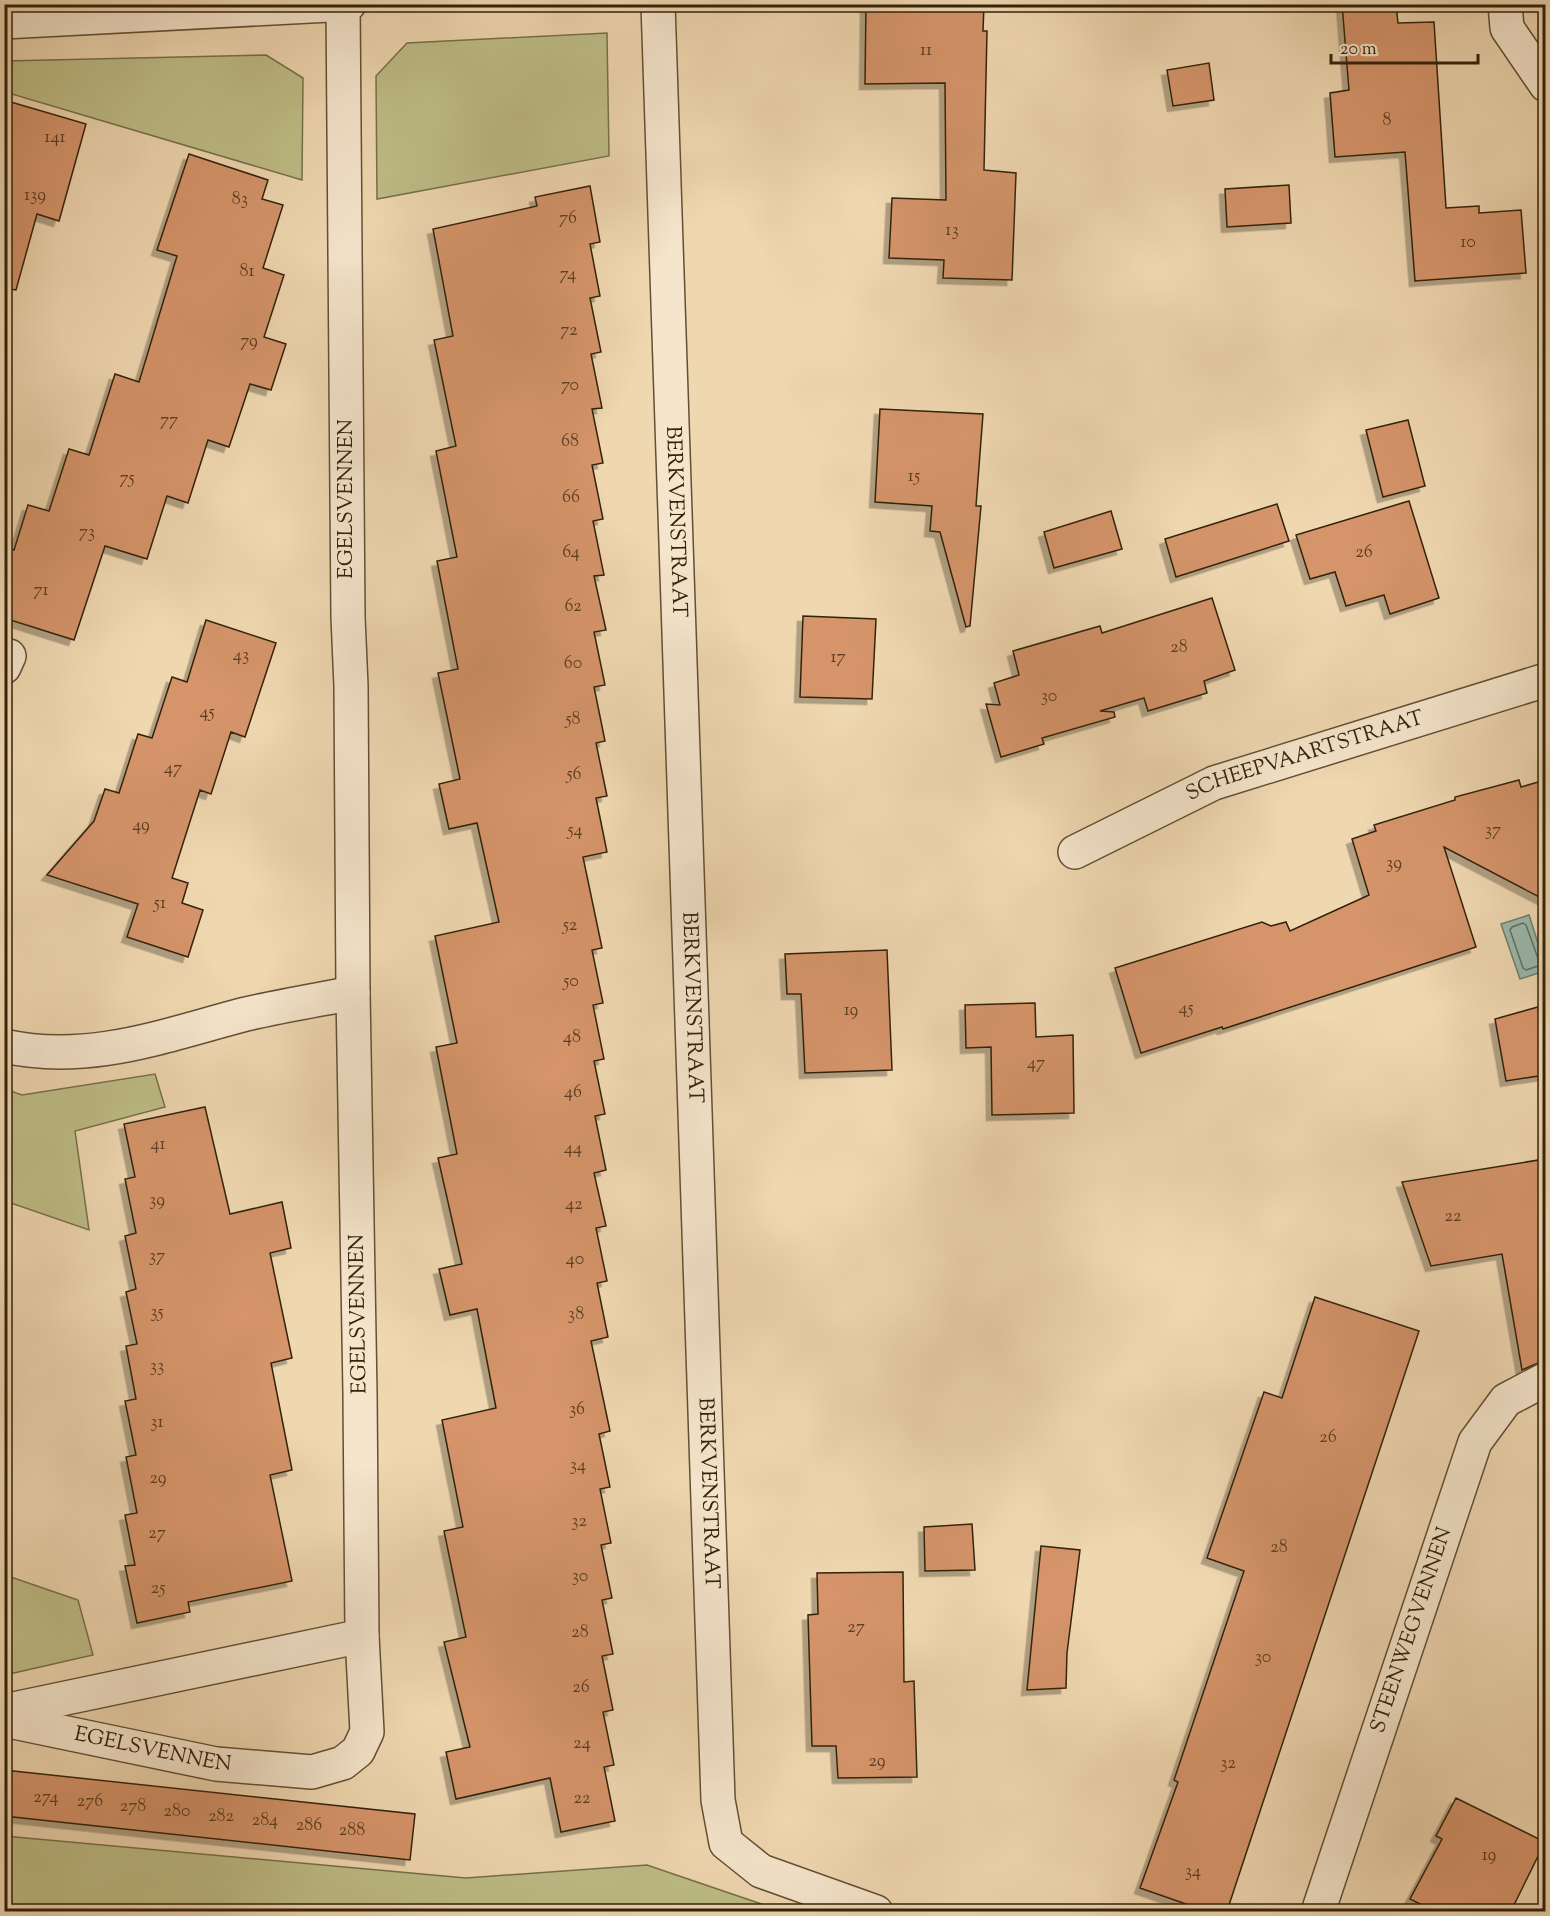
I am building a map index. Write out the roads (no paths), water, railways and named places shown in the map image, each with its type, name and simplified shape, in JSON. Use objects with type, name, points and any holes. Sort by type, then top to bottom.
[{"type":"street","points":[[4,22],[349,4]]},
{"type":"street","name":"BERKVENSTRAAT","points":[[658,4],[718,1800],[726,1843],[761,1871],[876,1911]]},
{"type":"street","points":[[1505,4],[1507,28],[1545,85]]},
{"type":"street","name":"EGELSVENNEN","points":[[4,1720],[216,1764],[312,1772],[343,1763],[358,1751],[368,1732],[362,1636],[348,606],[343,5]]},
{"type":"street","name":"SCHEEPVAARTSTRAAT","points":[[1075,852],[1214,783],[1545,681]]},
{"type":"street","points":[[4,1046],[25,1051],[69,1053],[112,1049],[248,1014],[353,993]]},
{"type":"street","name":"STEENWEGVENNEN","points":[[1318,1911],[1475,1442],[1506,1400],[1545,1379]]},
{"type":"street","name":"EGELSVENNEN","points":[[4,1710],[362,1636]]},
{"type":"water","points":[[1529,915],[1545,971],[1520,979],[1501,924]]}]
